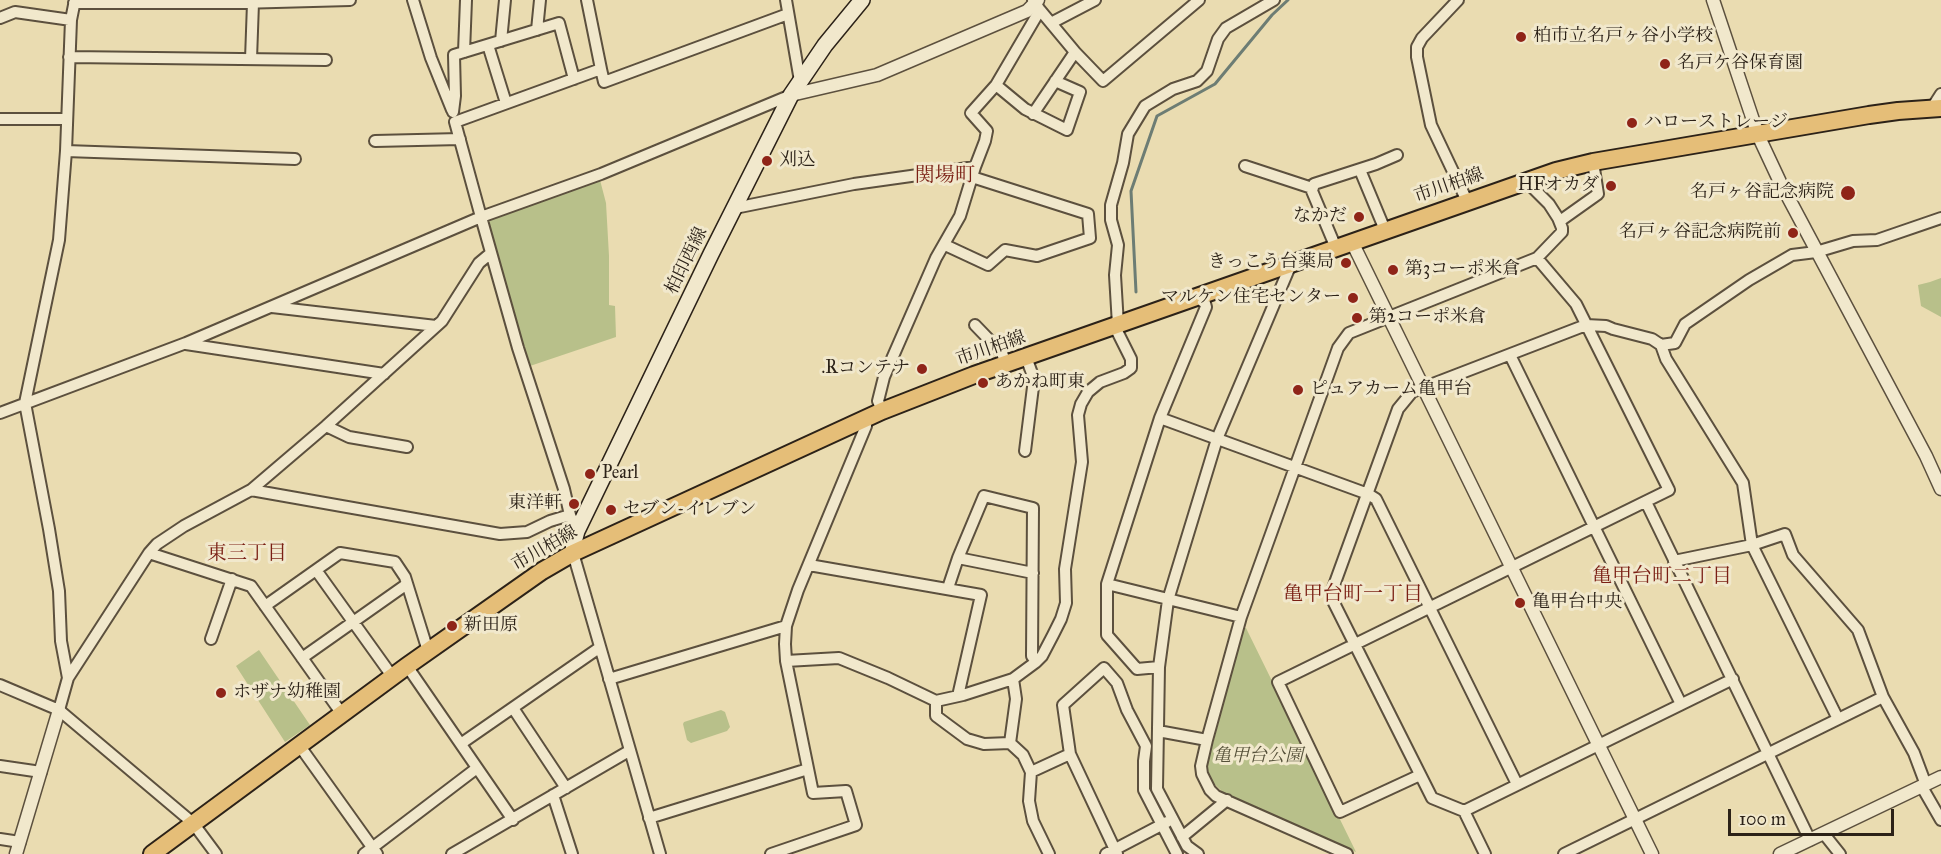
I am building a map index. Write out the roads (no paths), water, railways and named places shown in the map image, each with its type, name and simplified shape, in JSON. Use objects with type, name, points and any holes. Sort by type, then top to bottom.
[{"type":"main road","name":"柏印西線","points":[[573,553],[577,531],[791,95],[825,45],[861,0]]},
{"type":"main road","name":"市川柏線","points":[[152,854],[392,676],[531,578],[573,553],[882,411],[1006,364],[1528,179],[1593,162],[1898,111],[1936,108]]},
{"type":"street","points":[[68,678],[61,641],[59,591],[51,538],[25,404],[59,240],[66,151],[71,20],[74,2],[253,3],[350,0]]},
{"type":"street","points":[[412,0],[454,117],[518,348],[577,531]]},
{"type":"street","points":[[464,52],[466,0]]},
{"type":"street","points":[[501,40],[505,0]]},
{"type":"street","points":[[537,30],[540,0]]},
{"type":"street","points":[[587,0],[604,82],[788,14]]},
{"type":"street","points":[[786,0],[800,81]]},
{"type":"street","points":[[1051,23],[1095,0]]},
{"type":"street","points":[[1037,4],[1075,52],[1103,81],[1199,0]]},
{"type":"street","points":[[786,661],[839,658],[936,701],[1013,679],[1042,656],[1066,603],[1065,569],[1082,462],[1078,415],[1088,392],[1100,382],[1131,368],[1131,359],[1116,326],[1115,275],[1118,245],[1111,220],[1111,205],[1123,163],[1128,134],[1145,106],[1159,96],[1197,81],[1207,71],[1218,39],[1226,28],[1274,0]]},
{"type":"street","points":[[1458,0],[1422,38],[1417,47],[1417,57],[1431,125],[1467,201]]},
{"type":"street","points":[[1713,0],[1758,135],[1816,252],[1926,456],[1941,489]]},
{"type":"street","points":[[251,59],[253,3]]},
{"type":"street","points":[[882,411],[878,401],[884,376],[936,258],[960,216],[987,131],[971,113],[996,85],[1037,4]]},
{"type":"street","points":[[0,413],[186,344],[481,217],[601,174],[791,95],[877,75],[1027,11],[1037,4]]},
{"type":"street","points":[[0,18],[15,12],[71,20]]},
{"type":"street","points":[[454,117],[454,55],[559,24],[573,79]]},
{"type":"street","points":[[488,45],[506,103]]},
{"type":"street","points":[[1033,114],[1075,52]]},
{"type":"street","points":[[69,57],[326,60]]},
{"type":"street","points":[[454,117],[506,103],[601,69]]},
{"type":"street","points":[[996,85],[1033,114],[1067,130],[1080,92],[1055,81]]},
{"type":"street","points":[[1936,108],[1941,94]]},
{"type":"street","points":[[0,119],[66,119]]},
{"type":"street","points":[[375,141],[460,139]]},
{"type":"street","points":[[66,151],[295,159]]},
{"type":"street","points":[[1312,188],[1314,184],[1360,170],[1397,155]]},
{"type":"street","points":[[1560,221],[1598,194],[1593,162]]},
{"type":"street","points":[[1245,166],[1312,188]]},
{"type":"street","points":[[1360,170],[1384,230]]},
{"type":"street","points":[[735,207],[854,184],[973,172],[1088,214],[1090,238],[1037,256],[1005,250],[988,265],[945,245]]},
{"type":"street","points":[[1347,854],[1323,849],[1216,796],[1210,790],[1202,774],[1201,765],[1207,740],[1241,617],[1338,348],[1349,333],[1537,258],[1562,232],[1560,221],[1528,179]]},
{"type":"street","points":[[1312,188],[1344,245],[1389,316],[1652,854]]},
{"type":"street","points":[[1661,345],[1675,343],[1685,324],[1749,280],[1792,255],[1816,252],[1853,241],[1877,240],[1941,218]]},
{"type":"street","points":[[0,839],[18,848],[68,678],[148,553],[184,526],[251,490],[326,426],[442,321],[479,263],[492,253]]},
{"type":"street","points":[[1420,775],[1340,812],[1278,682],[1669,490],[1576,304],[1537,258]]},
{"type":"street","points":[[1198,854],[1187,846],[1157,789],[1159,667],[1168,600],[1217,439],[1291,264]]},
{"type":"street","points":[[1159,667],[1137,669],[1107,635],[1107,584],[1160,418],[1206,307],[1203,296]]},
{"type":"street","points":[[272,307],[436,326]]},
{"type":"street","points":[[975,325],[1002,353],[1006,364]]},
{"type":"street","points":[[1485,854],[1464,811],[1432,798],[1332,599],[1332,591],[1398,409],[1412,392],[1586,325],[1606,326],[1652,339],[1661,345],[1666,359],[1743,483],[1752,545],[1838,719]]},
{"type":"street","points":[[186,344],[384,374]]},
{"type":"street","points":[[1510,355],[1681,704]]},
{"type":"street","points":[[1025,450],[1034,379],[1026,357]]},
{"type":"street","points":[[1160,418],[1368,494],[1376,499],[1517,784]]},
{"type":"street","points":[[771,854],[856,825],[846,791],[813,793],[786,661],[785,644],[786,626],[798,590],[866,426],[863,419]]},
{"type":"street","points":[[326,426],[349,437],[407,447]]},
{"type":"street","points":[[251,490],[500,534],[527,532],[570,514]]},
{"type":"street","points":[[948,588],[984,496],[1033,508],[1032,656],[1036,662]]},
{"type":"street","points":[[1646,502],[1810,840]]},
{"type":"street","points":[[1674,561],[1752,545],[1785,534],[1793,555],[1858,630],[1883,697],[1914,753],[1924,786],[1941,820]]},
{"type":"street","points":[[148,553],[251,586],[342,714]]},
{"type":"street","points":[[265,606],[340,553],[395,562],[407,584],[428,651]]},
{"type":"street","points":[[573,553],[660,854]]},
{"type":"street","points":[[958,558],[1033,573]]},
{"type":"street","points":[[809,566],[981,595],[958,696]]},
{"type":"street","points":[[316,570],[392,676]]},
{"type":"street","points":[[211,639],[232,579]]},
{"type":"street","points":[[302,658],[407,584]]},
{"type":"street","points":[[1107,584],[1241,617]]},
{"type":"street","points":[[609,679],[786,626]]},
{"type":"street","points":[[462,743],[599,648]]},
{"type":"street","points":[[407,666],[513,820]]},
{"type":"street","points":[[1173,818],[1161,824],[1113,852],[1070,754],[1063,705],[1104,668],[1117,683],[1127,710],[1146,746],[1144,790],[1161,824],[1177,854]]},
{"type":"street","points":[[1010,743],[1016,699],[1013,679]]},
{"type":"street","points":[[1464,811],[1733,679]]},
{"type":"street","points":[[0,685],[59,710],[193,823],[216,854]]},
{"type":"street","points":[[1564,854],[1883,697]]},
{"type":"street","points":[[936,701],[936,716],[967,739],[984,744],[1010,743],[1023,755],[1031,772],[1029,801],[1033,821],[1049,854]]},
{"type":"street","points":[[513,708],[566,788]]},
{"type":"street","points":[[1158,731],[1207,740]]},
{"type":"street","points":[[299,745],[371,852],[477,768]]},
{"type":"street","points":[[452,854],[629,752]]},
{"type":"street","points":[[1031,772],[1070,754]]},
{"type":"street","points":[[0,766],[41,772]]},
{"type":"street","points":[[649,818],[808,769]]},
{"type":"street","points":[[1780,854],[1941,777]]},
{"type":"street","points":[[553,795],[572,854]]},
{"type":"street","points":[[1182,837],[1227,800]]},
{"type":"street","points":[[1824,834],[1840,854]]},
{"type":"waterway","points":[[1136,292],[1131,191],[1157,116],[1215,84],[1272,15],[1288,0]]},
{"type":"place","name":"柏市立名戸ヶ谷小学校","points":[[1521,37]]},
{"type":"place","name":"名戸ケ谷保育園","points":[[1665,64]]},
{"type":"place","name":"ハローストレージ","points":[[1632,123]]},
{"type":"place","name":"刈込","points":[[767,161]]},
{"type":"place","name":"HFオカダ","points":[[1611,186]]},
{"type":"place","name":"名戸ヶ谷記念病院","points":[[1848,193]]},
{"type":"place","name":"なかだ","points":[[1359,217]]},
{"type":"place","name":"名戸ヶ谷記念病院前","points":[[1793,233]]},
{"type":"place","name":"きっこう台薬局","points":[[1346,263]]},
{"type":"place","name":"第3コーポ米倉","points":[[1393,270]]},
{"type":"place","name":"マルケン住宅センター","points":[[1353,298]]},
{"type":"place","name":"第2コーポ米倉","points":[[1357,318]]},
{"type":"place","name":".Rコンテナ","points":[[922,369]]},
{"type":"place","name":"あかね町東","points":[[983,383]]},
{"type":"place","name":"ピュアカーム亀甲台","points":[[1298,390]]},
{"type":"place","name":"Pearl","points":[[590,474]]},
{"type":"place","name":"東洋軒","points":[[574,504]]},
{"type":"place","name":"セブン-イレブン","points":[[611,510]]},
{"type":"place","name":"亀甲台中央","points":[[1520,603]]},
{"type":"place","name":"新田原","points":[[452,626]]},
{"type":"place","name":"ホザナ幼稚園","points":[[221,693]]},
{"type":"district","name":"関場町","points":[[945,176]]},
{"type":"district","name":"東三丁目","points":[[247,554]]},
{"type":"district","name":"亀甲台町二丁目","points":[[1662,577]]},
{"type":"district","name":"亀甲台町一丁目","points":[[1353,595]]},
{"type":"park label","name":"亀甲台公園","points":[[1258,757]]}]
